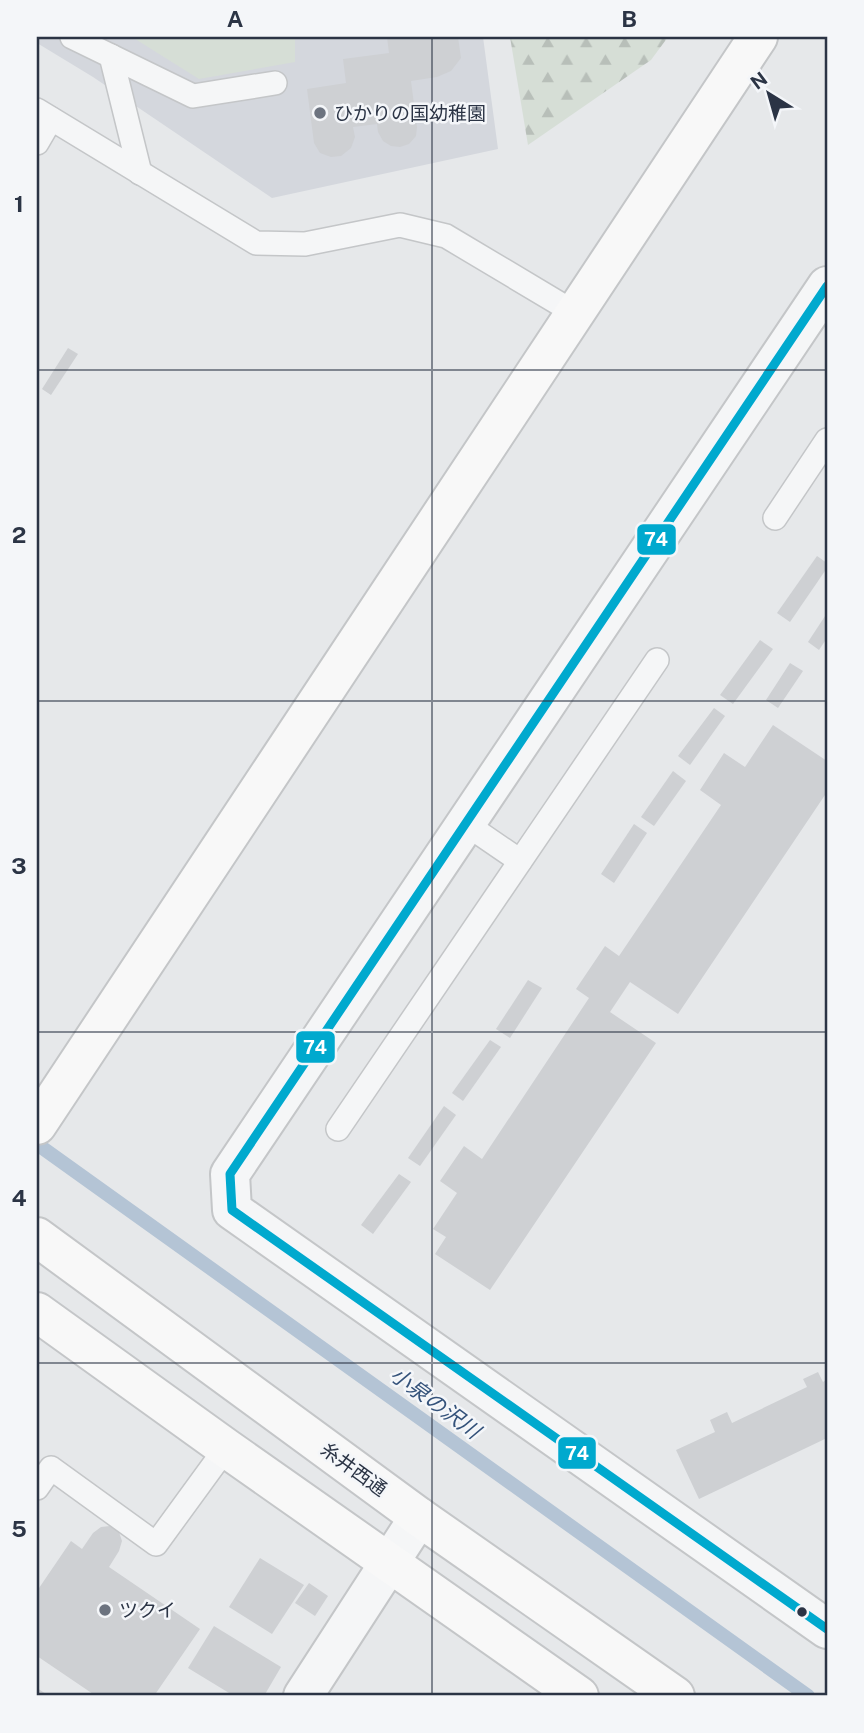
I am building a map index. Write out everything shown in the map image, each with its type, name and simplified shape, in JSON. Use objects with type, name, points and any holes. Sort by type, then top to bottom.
[{"type":"street","points":[[41,1119],[758,37]]},
{"type":"street","points":[[827,286],[230,1174],[232,1210],[827,1629]]},
{"type":"street","name":"糸井西通","points":[[37,1237],[419,1517],[675,1696]]},
{"type":"street","points":[[37,1312],[579,1696]]},
{"type":"street","points":[[303,1696],[419,1517]]},
{"type":"lane","points":[[72,37],[193,96],[275,83]]},
{"type":"lane","points":[[111,56],[140,173]]},
{"type":"lane","points":[[37,142],[44,114],[256,243],[305,244],[400,225],[446,236],[575,313]]},
{"type":"lane","points":[[775,518],[827,440]]},
{"type":"lane","points":[[338,1129],[657,660]]},
{"type":"lane","points":[[466,824],[520,861]]},
{"type":"lane","points":[[37,1488],[51,1468],[156,1544],[226,1448]]},
{"type":"shaded area","name":"ひかりの国幼稚園","points":[[37,37],[483,37],[498,149],[272,198],[93,77],[37,43]]},
{"type":"green space","points":[[132,37],[295,37],[295,62],[199,79]]},
{"type":"green space","points":[[510,37],[668,37],[651,60],[528,145]]},
{"type":"building","points":[[387,37],[458,37],[461,58],[451,71],[437,77],[411,81],[417,127],[416,136],[409,144],[391,146],[383,141],[377,124],[353,127],[355,137],[351,148],[341,156],[331,157],[320,153],[314,143],[307,89],[346,83],[343,59],[389,53]]},
{"type":"building","points":[[68,348],[78,354],[51,395],[42,389]]},
{"type":"building","points":[[817,556],[827,563],[827,568],[790,622],[777,613]]},
{"type":"building","points":[[827,613],[827,638],[819,650],[808,642]]},
{"type":"building","points":[[760,640],[773,649],[733,704],[720,695]]},
{"type":"building","points":[[790,663],[803,671],[778,708],[766,700]]},
{"type":"building","points":[[714,708],[725,716],[690,765],[678,756]]},
{"type":"building","points":[[773,725],[827,761],[827,792],[678,1014],[630,982],[610,1012],[656,1043],[490,1290],[435,1254],[446,1237],[433,1229],[457,1193],[440,1181],[464,1146],[482,1159],[589,998],[576,989],[605,946],[619,956],[721,805],[700,790],[724,753],[745,767]]},
{"type":"building","points":[[673,771],[686,781],[654,826],[641,817]]},
{"type":"building","points":[[634,824],[647,833],[614,883],[601,874]]},
{"type":"building","points":[[528,980],[542,988],[510,1038],[496,1029]]},
{"type":"building","points":[[490,1040],[501,1047],[463,1101],[452,1093]]},
{"type":"building","points":[[444,1106],[456,1115],[420,1166],[408,1158]]},
{"type":"building","points":[[399,1174],[411,1182],[373,1234],[361,1225]]},
{"type":"building","points":[[818,1372],[823,1382],[827,1379],[827,1438],[699,1499],[676,1450],[715,1432],[710,1420],[727,1412],[732,1423],[807,1387],[803,1379]]},
{"type":"building","name":"ツクイ","points":[[110,1526],[119,1532],[122,1541],[109,1567],[200,1629],[154,1696],[96,1696],[37,1656],[37,1591],[71,1541],[82,1549],[93,1533],[101,1527]]},
{"type":"building","points":[[260,1558],[304,1585],[272,1634],[229,1607]]},
{"type":"building","points":[[309,1583],[328,1596],[315,1616],[295,1603]]},
{"type":"building","points":[[214,1626],[281,1667],[264,1696],[234,1696],[188,1668]]},
{"type":"building","points":[[37,1688],[49,1696],[37,1696]]},
{"type":"waterway","name":"小泉の沢川","points":[[37,1144],[808,1696]]},
{"type":"transit line","name":"74","points":[[827,286],[230,1174],[232,1210],[827,1629]]},
{"type":"place","name":"ひかりの国幼稚園","points":[[320,113]]},
{"type":"place","name":"ツクイ","points":[[105,1610]]}]
